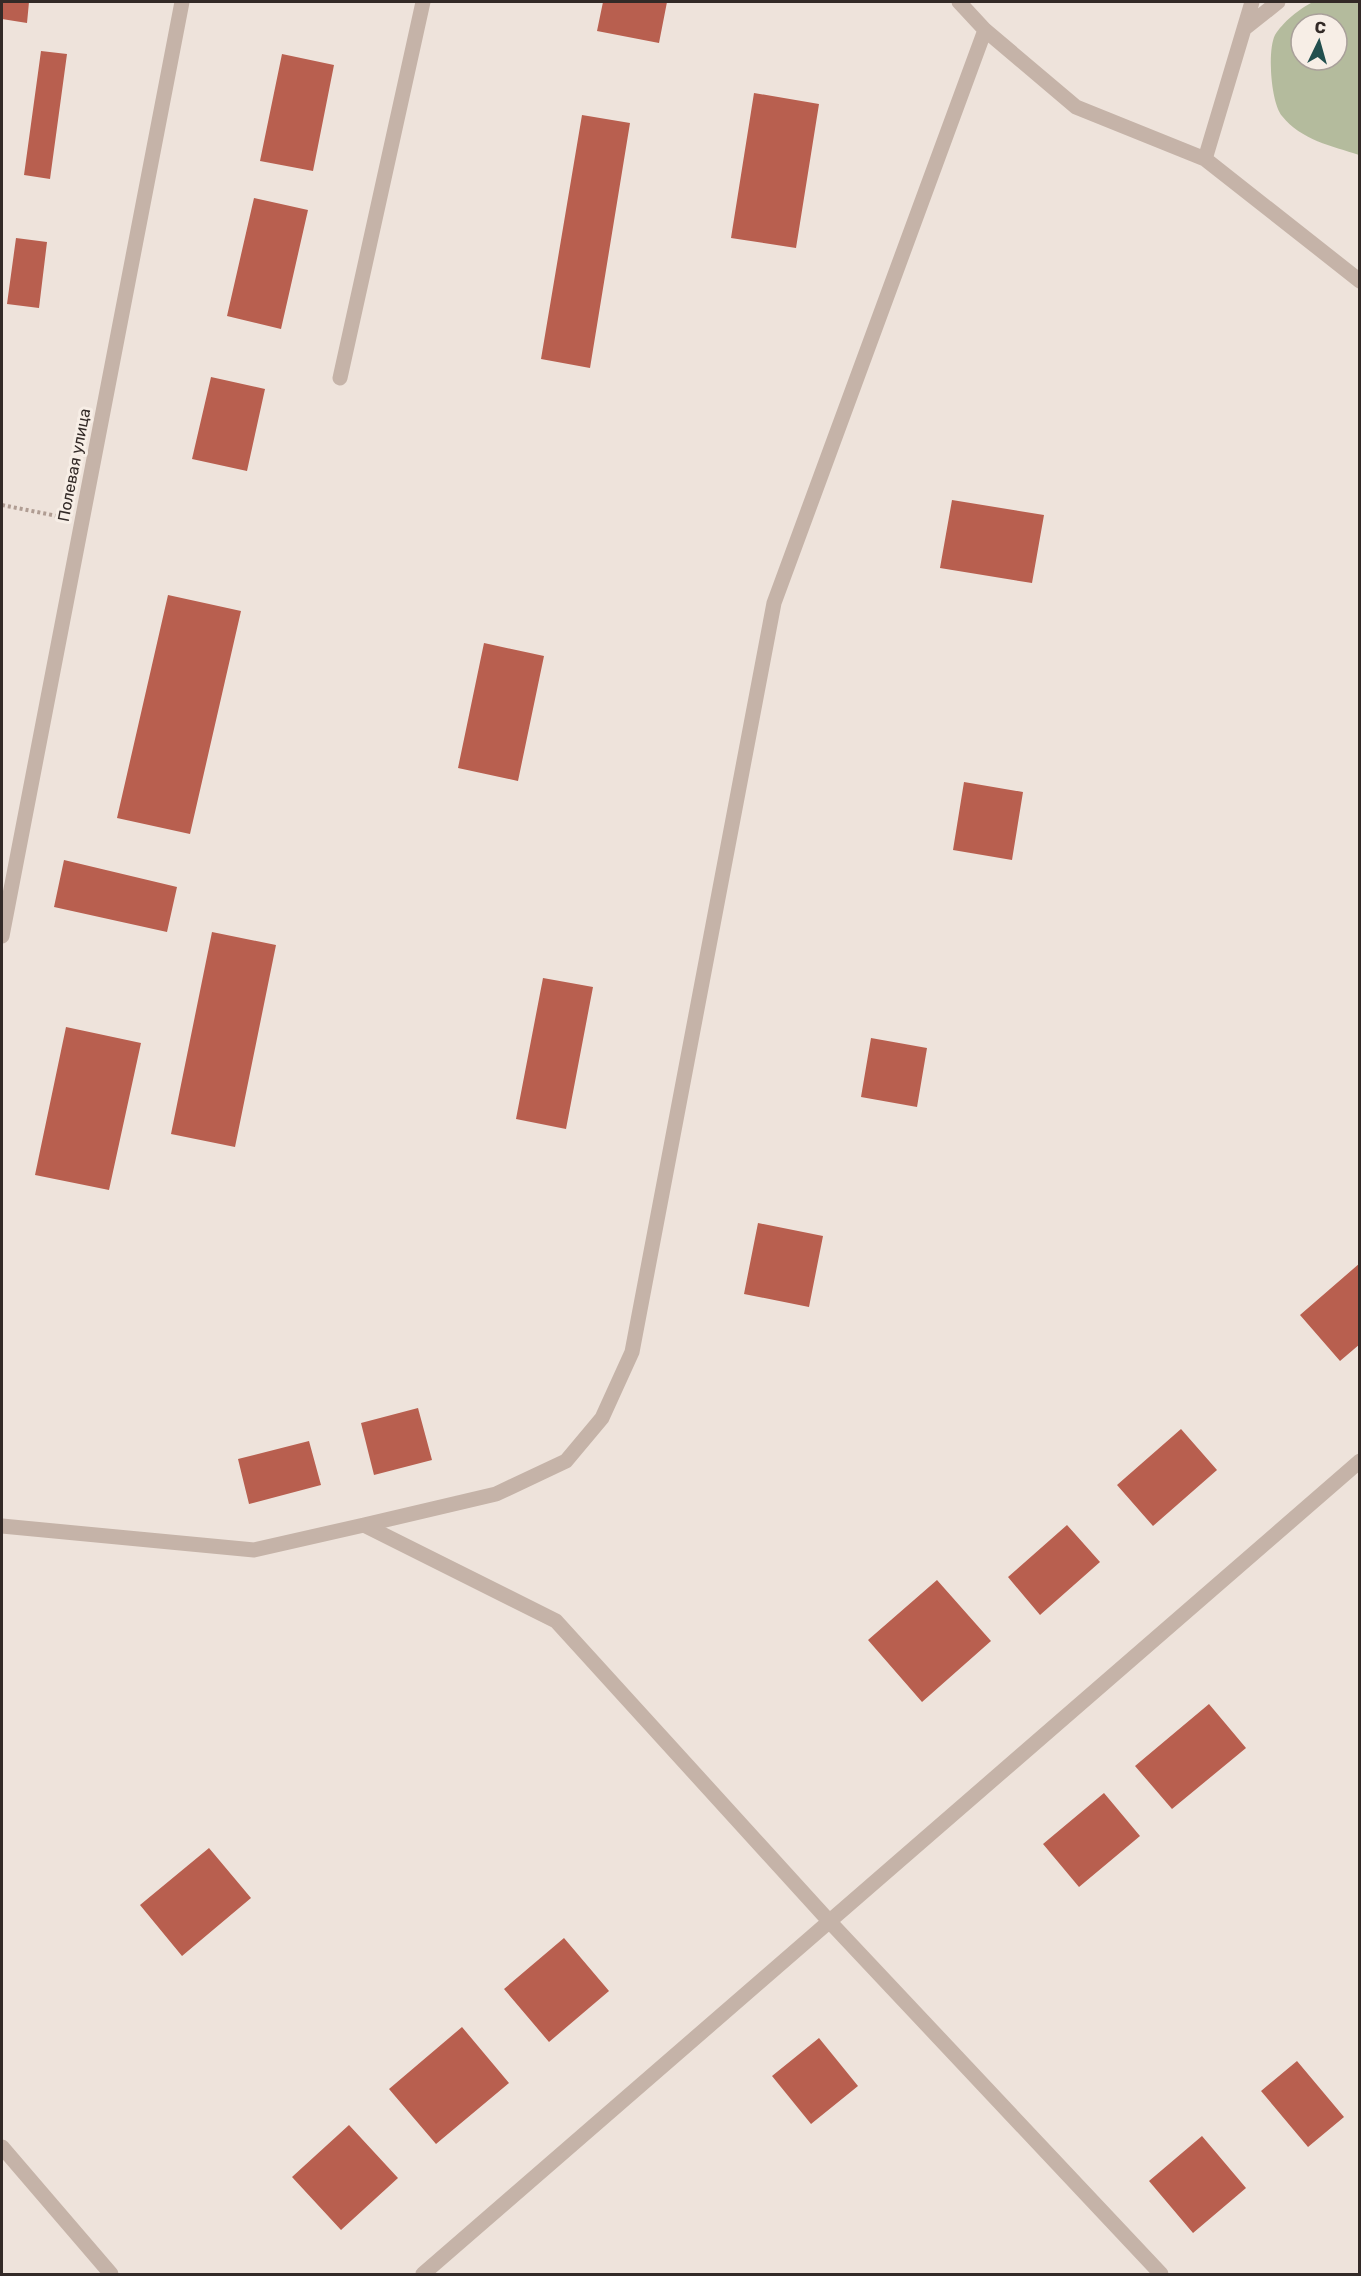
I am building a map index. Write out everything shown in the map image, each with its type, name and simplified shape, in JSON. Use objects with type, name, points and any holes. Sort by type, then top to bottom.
[{"type":"street","name":"Полевая улица","points":[[2,936],[182,2]]},
{"type":"street","points":[[340,378],[423,2]]},
{"type":"street","points":[[959,2],[985,30],[1076,107],[1205,159],[1359,281]]},
{"type":"street","points":[[1205,159],[1252,2]]},
{"type":"street","points":[[1244,29],[1278,2]]},
{"type":"street","points":[[2,1526],[254,1550],[496,1494],[566,1461],[602,1418],[632,1352],[774,603],[985,30]]},
{"type":"street","points":[[423,2274],[1359,1461]]},
{"type":"street","points":[[364,1525],[556,1621],[829,1921],[1161,2274]]},
{"type":"street","points":[[2,2147],[111,2274]]},
{"type":"path","points":[[2,505],[82,520]]},
{"type":"green space","points":[[1313,2],[1359,2],[1359,155],[1308,137],[1290,124],[1278,109],[1271,77],[1271,53],[1275,35],[1289,19],[1289,72],[1349,72],[1349,12],[1298,12]]},
{"type":"building","points":[[2,2],[29,2],[27,23],[2,19]]},
{"type":"building","points":[[603,2],[667,2],[659,43],[597,31]]},
{"type":"building","points":[[41,51],[67,54],[50,179],[24,175]]},
{"type":"building","points":[[282,54],[334,65],[313,171],[260,161]]},
{"type":"building","points":[[754,93],[819,104],[796,248],[731,238]]},
{"type":"building","points":[[582,115],[630,123],[590,368],[541,359]]},
{"type":"building","points":[[254,198],[308,210],[281,329],[227,316]]},
{"type":"building","points":[[16,238],[47,242],[39,308],[7,304]]},
{"type":"building","points":[[211,377],[265,389],[247,471],[192,459]]},
{"type":"building","points":[[952,500],[1044,515],[1032,583],[940,568]]},
{"type":"building","points":[[168,595],[241,611],[190,834],[117,818]]},
{"type":"building","points":[[484,643],[544,656],[518,781],[458,768]]},
{"type":"building","points":[[964,782],[1023,792],[1012,860],[953,850]]},
{"type":"building","points":[[64,860],[177,887],[167,932],[54,907]]},
{"type":"building","points":[[212,932],[276,945],[235,1147],[171,1134]]},
{"type":"building","points":[[543,978],[593,987],[566,1129],[516,1119]]},
{"type":"building","points":[[66,1027],[141,1043],[109,1190],[35,1175]]},
{"type":"building","points":[[871,1038],[927,1048],[917,1107],[861,1097]]},
{"type":"building","points":[[758,1223],[823,1236],[809,1307],[744,1294]]},
{"type":"building","points":[[1360,1263],[1360,1344],[1340,1361],[1300,1315]]},
{"type":"building","points":[[418,1408],[432,1460],[374,1475],[361,1423]]},
{"type":"building","points":[[1181,1429],[1217,1470],[1153,1526],[1117,1485]]},
{"type":"building","points":[[309,1441],[321,1485],[249,1504],[238,1459]]},
{"type":"building","points":[[1067,1525],[1100,1562],[1040,1615],[1008,1577]]},
{"type":"building","points":[[937,1580],[991,1641],[922,1702],[868,1640]]},
{"type":"building","points":[[1209,1704],[1246,1748],[1172,1809],[1135,1766]]},
{"type":"building","points":[[1104,1793],[1140,1836],[1079,1887],[1043,1844]]},
{"type":"building","points":[[209,1848],[251,1898],[182,1956],[140,1905]]},
{"type":"building","points":[[564,1938],[609,1991],[549,2042],[504,1989]]},
{"type":"building","points":[[462,2027],[509,2083],[436,2144],[389,2089]]},
{"type":"building","points":[[819,2038],[858,2086],[811,2124],[772,2076]]},
{"type":"building","points":[[1297,2061],[1344,2117],[1308,2147],[1261,2091]]},
{"type":"building","points":[[349,2125],[398,2178],[341,2230],[292,2177]]},
{"type":"building","points":[[1202,2136],[1246,2188],[1193,2233],[1149,2181]]}]
